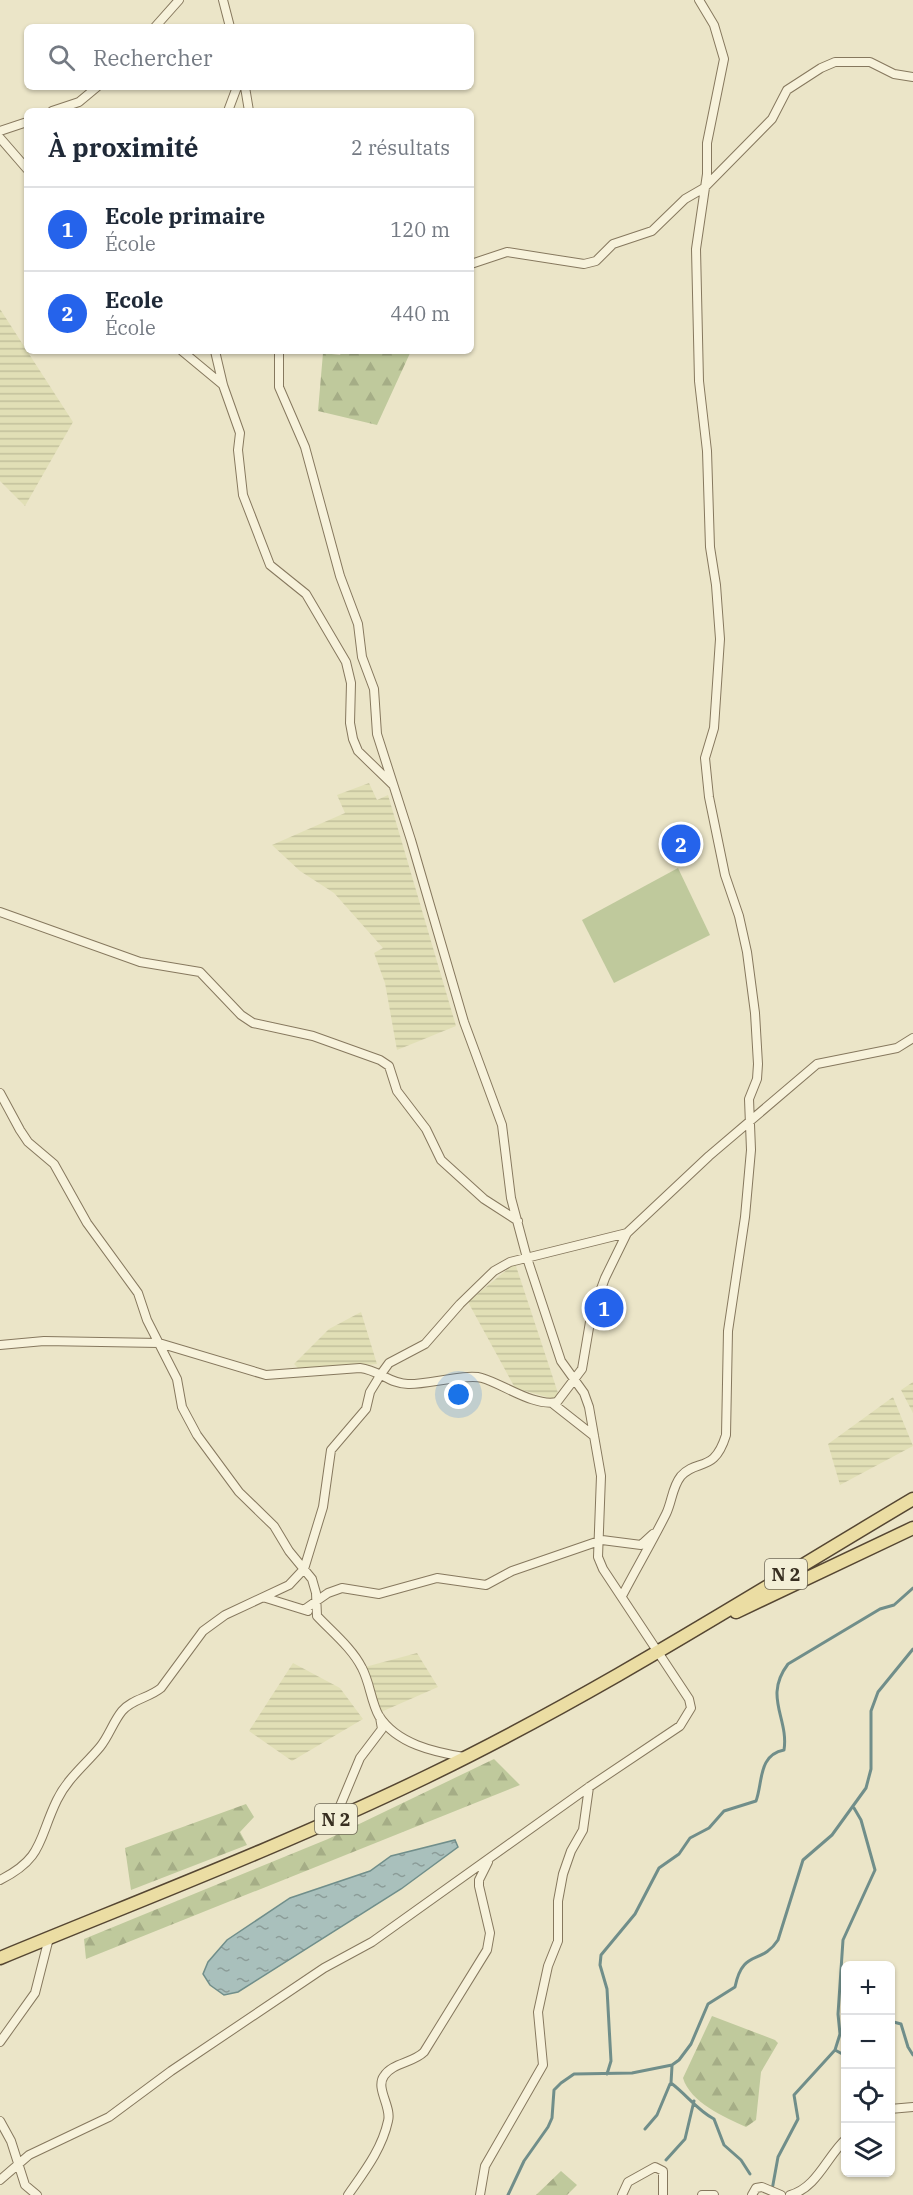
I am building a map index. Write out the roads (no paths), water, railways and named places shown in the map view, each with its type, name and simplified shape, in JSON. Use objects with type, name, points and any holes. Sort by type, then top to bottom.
[{"type":"main road","name":"N 2","points":[[0,1958],[278,1846],[465,1758],[659,1650],[913,1499]]},
{"type":"main road","name":"N 2","points":[[659,1650],[913,1528]]},
{"type":"street","points":[[158,24],[179,0]]},
{"type":"street","points":[[223,0],[229,24]]},
{"type":"street","points":[[622,1596],[666,1513],[676,1482],[684,1473],[714,1459],[722,1448],[726,1435],[728,1331],[745,1217],[751,1150],[748,1100],[757,1079],[758,1064],[755,1013],[747,952],[739,916],[725,875],[705,758],[714,728],[720,639],[711,547],[708,451],[699,381],[696,249],[707,142],[724,59],[714,25],[699,0]]},
{"type":"street","points":[[474,263],[507,252],[584,264],[596,261],[613,244],[652,231],[685,199],[704,188],[777,113],[787,90],[821,68],[835,62],[870,62],[894,74],[913,77]]},
{"type":"street","points":[[61,108],[79,102],[93,90]]},
{"type":"street","points":[[229,108],[236,90]]},
{"type":"street","points":[[245,90],[248,108]]},
{"type":"street","points":[[0,131],[24,123]]},
{"type":"street","points":[[0,138],[24,166]]},
{"type":"street","points":[[186,354],[223,385]]},
{"type":"street","points":[[216,354],[223,385],[240,433],[238,450],[243,495],[270,565],[306,594],[346,662],[351,683],[350,723],[358,752],[394,786]]},
{"type":"street","points":[[0,2180],[17,2163],[109,2117],[171,2071],[324,1968],[372,1942],[589,1787],[680,1726],[688,1718],[691,1708],[689,1699],[659,1650],[601,1563],[598,1541],[602,1488],[587,1400],[561,1361],[527,1258],[511,1198],[502,1125],[464,1022],[377,734],[375,689],[362,657],[358,624],[340,576],[305,447],[279,387],[279,354]]},
{"type":"street","points":[[0,912],[140,962],[200,972],[240,1016],[253,1023],[313,1036],[380,1060],[389,1066],[397,1091],[426,1129],[441,1160],[484,1199],[518,1221]]},
{"type":"street","points":[[552,1403],[561,1400],[582,1369],[591,1316],[604,1278],[627,1233],[750,1120],[817,1064],[897,1048],[913,1038]]},
{"type":"street","points":[[0,1093],[28,1142],[54,1164],[87,1223],[138,1293],[147,1320],[177,1379],[182,1407],[197,1435],[239,1491],[274,1526],[312,1579],[317,1616]]},
{"type":"street","points":[[0,1880],[29,1861],[41,1844],[57,1800],[75,1772],[102,1745],[128,1705],[154,1694],[161,1688],[203,1631],[225,1615],[266,1598],[289,1585],[304,1569],[323,1507],[331,1450],[366,1409],[370,1392],[389,1363],[424,1344],[494,1271],[510,1262],[627,1233]]},
{"type":"street","points":[[0,1345],[44,1341],[159,1343],[266,1375],[360,1368],[374,1369],[398,1384],[480,1377],[518,1394],[552,1403],[594,1436]]},
{"type":"street","points":[[304,1609],[342,1588],[379,1594],[437,1578],[486,1585],[512,1571],[598,1541],[641,1545],[656,1531]]},
{"type":"street","points":[[266,1598],[304,1609],[317,1616],[352,1652],[362,1668],[379,1716],[382,1729],[360,1758],[334,1820]]},
{"type":"street","points":[[379,1716],[392,1730],[424,1749],[465,1758]]},
{"type":"street","points":[[480,2195],[485,2166],[543,2065],[538,2012],[548,1966],[558,1941],[558,1901],[563,1874],[571,1851],[583,1830],[589,1787]]},
{"type":"street","points":[[348,2195],[385,2134],[389,2118],[381,2083],[383,2076],[388,2071],[418,2058],[424,2052],[487,1950],[490,1933],[479,1880],[488,1861]]},
{"type":"street","points":[[0,2042],[35,1993],[49,1938]]},
{"type":"street","points":[[895,2109],[913,2107]]},
{"type":"street","points":[[0,2121],[11,2141],[25,2185],[37,2195]]},
{"type":"street","points":[[790,2195],[797,2193],[821,2173],[841,2146]]},
{"type":"street","points":[[622,2195],[628,2182],[655,2167],[663,2170],[663,2195]]},
{"type":"street","points":[[752,2195],[756,2188],[762,2187],[781,2195]]},
{"type":"street","points":[[702,2195],[714,2195]]},
{"type":"water","points":[[455,1840],[458,1847],[401,1889],[238,1992],[224,1995],[210,1985],[203,1974],[208,1962],[227,1940],[290,1898],[370,1871],[391,1856]]},
{"type":"waterway","points":[[607,2074],[611,2061],[607,1989],[600,1965],[601,1955],[635,1914],[659,1868],[679,1854],[690,1838],[709,1828],[724,1811],[756,1801],[766,1763],[770,1757],[784,1750],[785,1738],[777,1697],[781,1676],[788,1664],[880,1609],[894,1605],[913,1588]]},
{"type":"waterway","points":[[508,2195],[524,2161],[548,2127],[552,2118],[554,2090],[561,2083],[574,2074],[632,2073],[672,2065],[679,2060],[691,2044],[708,2004],[735,1987],[743,1967],[772,1948],[778,1940],[803,1860],[832,1835],[866,1788],[871,1769],[871,1711],[878,1692],[913,1649]]},
{"type":"waterway","points":[[772,2190],[778,2157],[798,2119],[794,2095],[835,2050],[840,2034],[838,2014],[843,1940],[875,1870],[861,1820],[854,1808]]},
{"type":"waterway","points":[[895,2022],[901,2024],[913,2055]]},
{"type":"waterway","points":[[835,2050],[841,2053]]},
{"type":"waterway","points":[[672,2066],[671,2083],[714,2119],[724,2145],[741,2160],[750,2174]]},
{"type":"waterway","points":[[645,2129],[657,2115],[670,2084]]},
{"type":"waterway","points":[[666,2160],[685,2139],[694,2101]]},
{"type":"place","name":"Ecole","points":[[681,844]]},
{"type":"place","name":"Ecole primaire","points":[[604,1308]]}]
